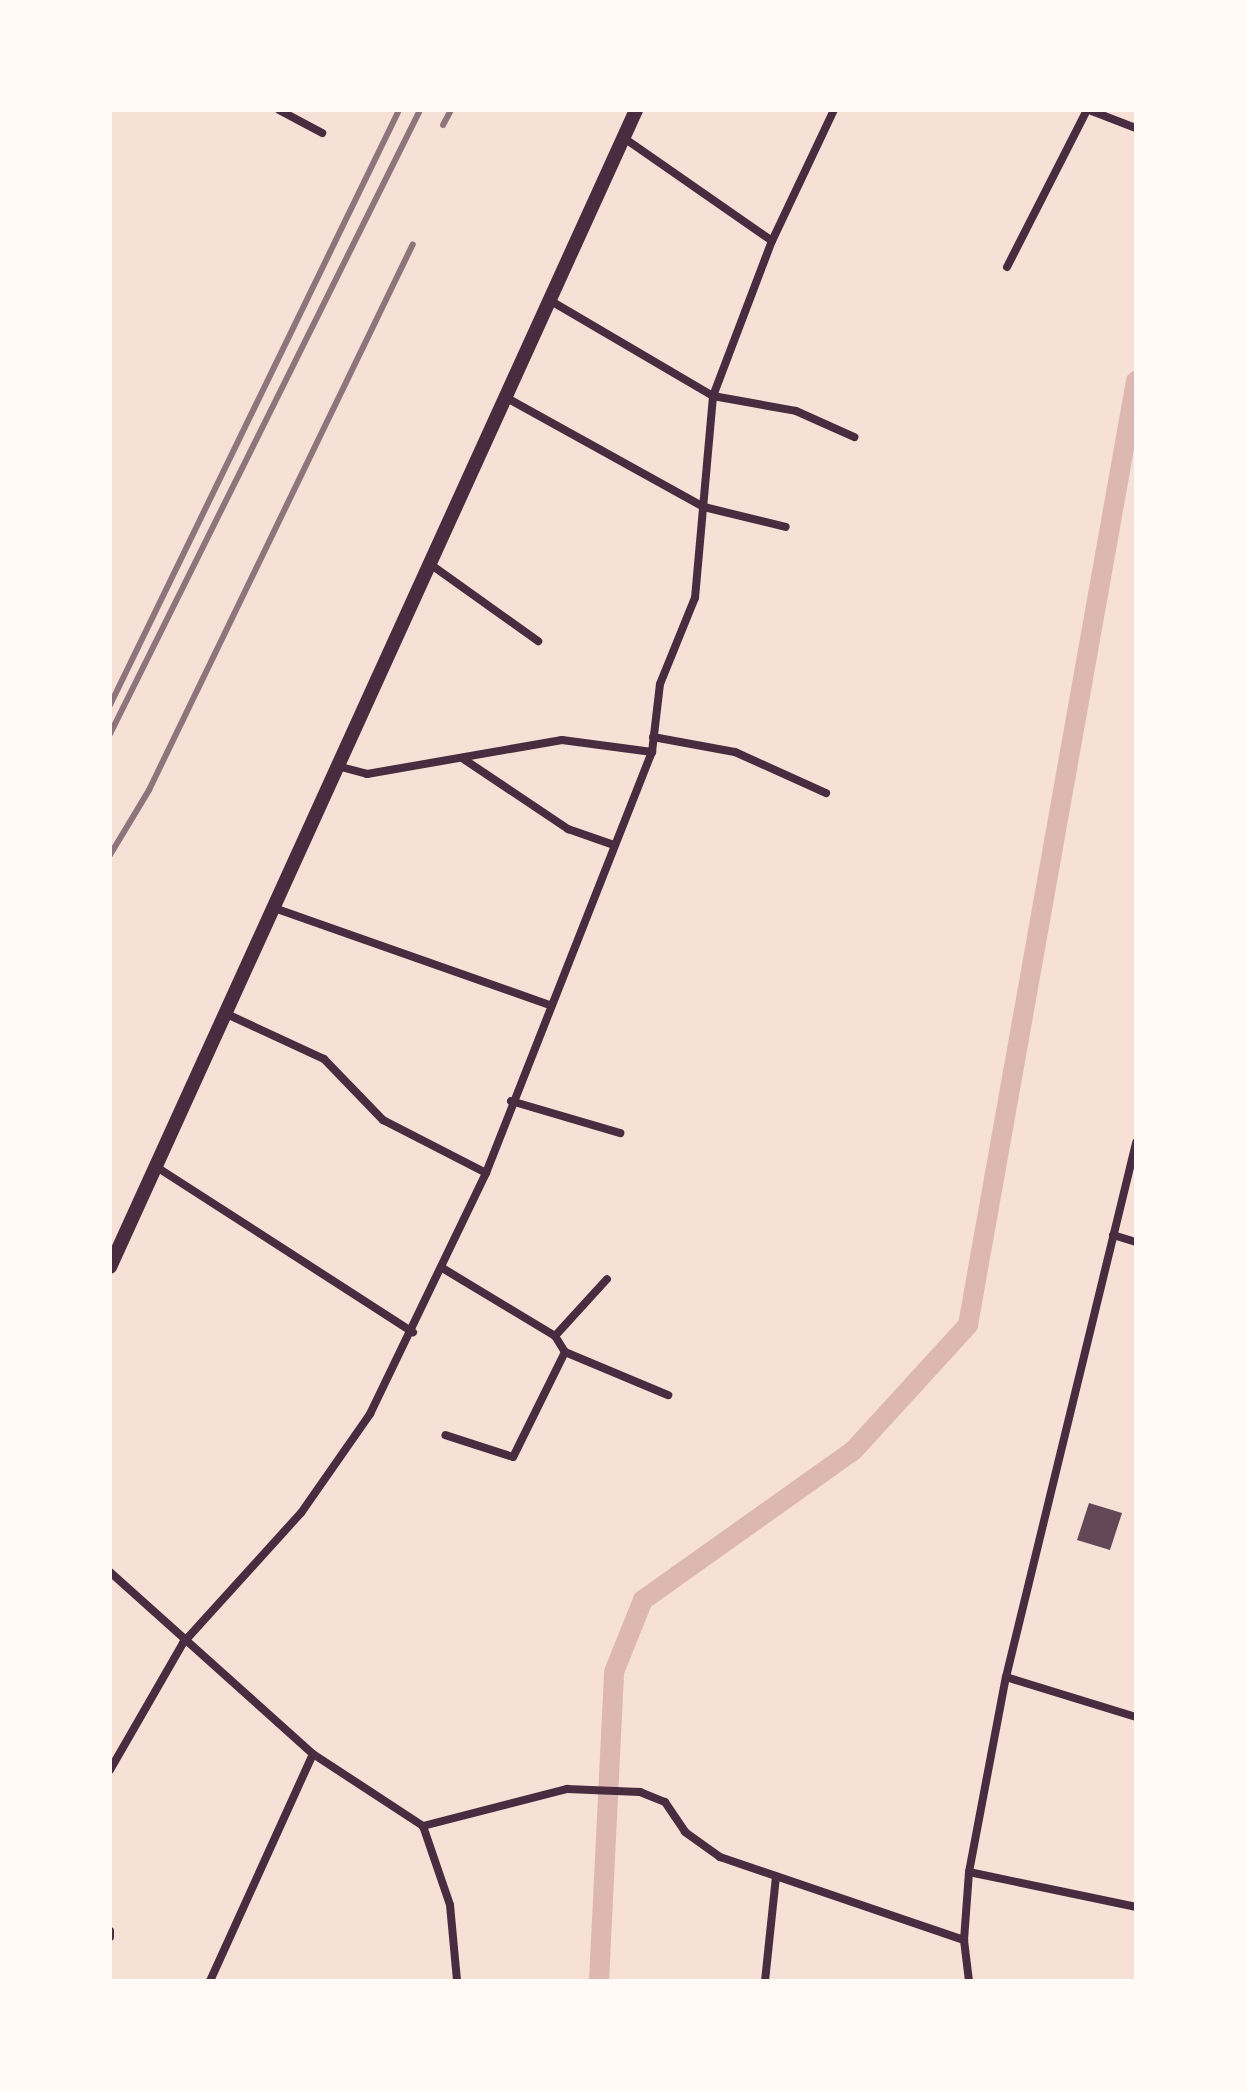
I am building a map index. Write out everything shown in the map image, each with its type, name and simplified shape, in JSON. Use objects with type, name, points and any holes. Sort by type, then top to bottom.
[{"type":"street","points":[[279,110],[322,133]]},
{"type":"street","points":[[110,1267],[155,1166],[229,1015],[636,110]]},
{"type":"street","points":[[110,1770],[183,1643],[301,1513],[370,1414],[444,1269],[486,1173],[511,1101],[652,752],[660,684],[695,598],[713,396],[772,241],[834,110]]},
{"type":"street","points":[[1007,267],[1088,110],[1136,128]]},
{"type":"street","points":[[624,138],[772,241]]},
{"type":"street","points":[[551,301],[713,396],[796,411],[854,437]]},
{"type":"street","points":[[507,398],[704,507],[786,527]]},
{"type":"street","points":[[430,564],[538,641]]},
{"type":"street","points":[[653,737],[735,752],[826,793]]},
{"type":"street","points":[[341,767],[367,774],[562,740],[652,752]]},
{"type":"street","points":[[462,758],[568,829],[614,845]]},
{"type":"street","points":[[277,909],[550,1005]]},
{"type":"street","points":[[229,1015],[324,1059],[383,1120],[486,1173]]},
{"type":"street","points":[[511,1101],[620,1133]]},
{"type":"street","points":[[969,1981],[964,1940],[969,1872],[1006,1677],[1136,1143]]},
{"type":"street","points":[[155,1166],[413,1332]]},
{"type":"street","points":[[1113,1235],[1136,1242]]},
{"type":"street","points":[[444,1269],[555,1336],[565,1352],[668,1395]]},
{"type":"street","points":[[555,1336],[607,1279]]},
{"type":"street","points":[[445,1435],[513,1457],[565,1352]]},
{"type":"street","points":[[110,1572],[183,1643],[313,1754],[423,1826],[450,1905],[457,1981]]},
{"type":"street","points":[[1006,1677],[1136,1717]]},
{"type":"street","points":[[210,1981],[313,1754]]},
{"type":"street","points":[[423,1826],[567,1789],[640,1792],[665,1802],[685,1832],[720,1857],[964,1940]]},
{"type":"street","points":[[969,1872],[1136,1907]]},
{"type":"street","points":[[765,1981],[776,1877]]},
{"type":"street","points":[[110,1931],[110,1937]]},
{"type":"building","points":[[1089,1503],[1122,1513],[1110,1550],[1077,1540]]},
{"type":"waterway","points":[[599,1981],[614,1672],[643,1600],[853,1451],[968,1325],[1136,381]]},
{"type":"railway","points":[[110,705],[399,110]]},
{"type":"railway","points":[[110,734],[420,110]]},
{"type":"railway","points":[[443,125],[451,110]]},
{"type":"railway","points":[[110,855],[149,790],[413,244]]}]
